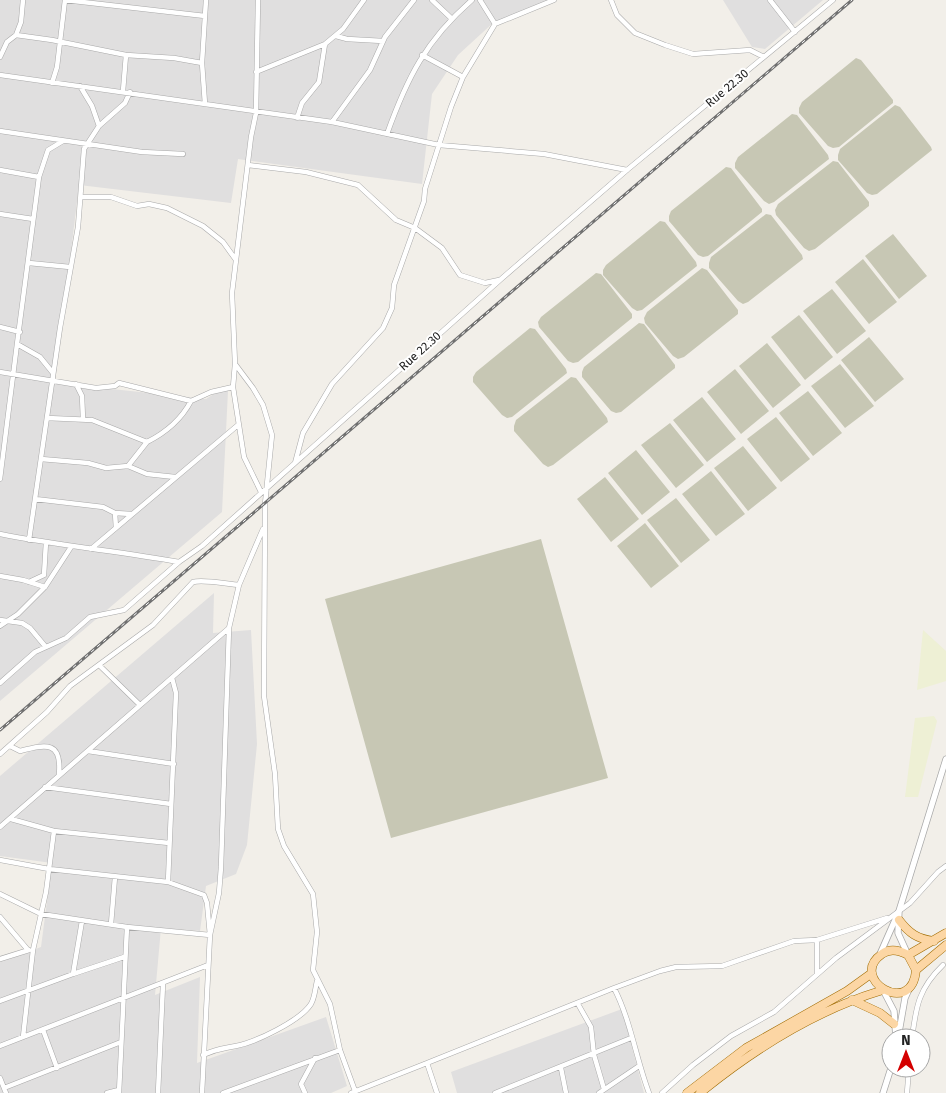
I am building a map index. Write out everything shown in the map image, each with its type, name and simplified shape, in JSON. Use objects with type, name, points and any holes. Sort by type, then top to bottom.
[{"type":"main road","points":[[899,915],[908,932],[922,940],[934,941]]},
{"type":"main road","points":[[687,1093],[746,1048],[847,991],[872,973],[878,958],[887,951],[894,950],[908,954],[946,933]]},
{"type":"main road","points":[[872,973],[877,986],[883,990],[895,993],[907,990],[911,985],[916,970],[946,945]]},
{"type":"main road","points":[[908,954],[916,970]]},
{"type":"main road","points":[[700,1093],[761,1048],[852,1000],[883,990]]},
{"type":"main road","points":[[852,1000],[880,1013],[894,1024]]},
{"type":"street","points":[[0,57],[7,42],[16,35],[21,22],[23,0]]},
{"type":"street","points":[[52,82],[66,0],[205,16]]},
{"type":"street","points":[[205,104],[202,63],[206,0]]},
{"type":"street","points":[[258,0],[256,113],[232,293],[235,364],[233,387],[238,425],[244,458],[261,492]]},
{"type":"street","points":[[256,72],[325,44],[336,36],[364,0]]},
{"type":"street","points":[[332,122],[370,70],[383,41],[397,18],[414,0]]},
{"type":"street","points":[[432,0],[452,18]]},
{"type":"street","points":[[387,134],[412,72],[422,55],[452,18],[472,0]]},
{"type":"street","points":[[480,0],[495,24]]},
{"type":"street","points":[[294,463],[303,433],[332,384],[383,328],[392,308],[394,285],[415,228],[450,107],[463,77],[495,24],[554,0]]},
{"type":"street","points":[[611,0],[617,15],[635,33],[665,45],[692,54],[750,50],[764,57]]},
{"type":"street","points":[[770,0],[795,32]]},
{"type":"street","points":[[820,0],[826,5]]},
{"type":"street","name":"Rue 22.30","points":[[0,683],[35,652],[66,638],[90,616],[124,610],[179,562],[202,546],[266,487],[627,170],[833,0]]},
{"type":"street","points":[[16,35],[59,41],[126,55],[174,58],[202,63]]},
{"type":"street","points":[[336,36],[347,39],[383,41]]},
{"type":"street","points":[[0,39],[7,42]]},
{"type":"street","points":[[297,118],[302,103],[319,82],[325,44]]},
{"type":"street","points":[[123,91],[126,55]]},
{"type":"street","points":[[422,55],[463,77]]},
{"type":"street","points":[[0,75],[130,92],[256,113],[332,122],[440,145],[544,154],[627,170]]},
{"type":"street","points":[[80,86],[92,106],[99,126]]},
{"type":"street","points":[[29,540],[81,197],[83,154],[87,143],[99,126],[125,103],[130,92]]},
{"type":"street","points":[[0,131],[142,152],[183,154]]},
{"type":"street","points":[[0,479],[39,177],[44,158],[50,148],[63,141]]},
{"type":"street","points":[[248,165],[306,172],[358,185],[396,220],[415,228],[442,248],[460,275],[484,283],[500,280]]},
{"type":"street","points":[[0,170],[39,177]]},
{"type":"street","points":[[81,197],[111,197],[137,206],[149,204],[167,208],[203,226],[223,242],[236,261]]},
{"type":"street","points":[[0,214],[33,219]]},
{"type":"street","points":[[29,263],[70,267]]},
{"type":"street","points":[[0,327],[20,332]]},
{"type":"street","points":[[17,344],[40,357],[53,373]]},
{"type":"street","points":[[235,364],[253,388],[262,405],[272,435],[264,523],[264,696],[276,774],[278,829],[284,846],[313,894],[318,932],[313,965],[317,981],[330,1004],[340,1050],[353,1092],[578,1004],[614,988],[676,967],[722,966],[794,941],[818,940],[899,915],[938,872],[946,866]]},
{"type":"street","points":[[0,372],[96,388],[115,386],[119,383],[191,401],[211,392],[233,387]]},
{"type":"street","points":[[76,384],[82,396],[83,419]]},
{"type":"street","points":[[128,466],[147,442],[175,424],[186,412],[191,401]]},
{"type":"street","points":[[48,418],[92,420],[147,442]]},
{"type":"street","points":[[92,550],[238,425]]},
{"type":"street","points":[[41,459],[88,463],[106,468],[128,466],[147,474],[175,477]]},
{"type":"street","points":[[35,500],[102,507],[115,513],[132,514]]},
{"type":"street","points":[[115,513],[116,528]]},
{"type":"street","points":[[202,1093],[210,935],[219,893],[221,867],[229,628],[239,585],[264,523]]},
{"type":"street","points":[[0,534],[71,547],[138,554],[179,562]]},
{"type":"street","points":[[29,582],[44,575],[46,542]]},
{"type":"street","points":[[0,626],[3,621],[18,614],[45,587],[71,547]]},
{"type":"street","points":[[0,576],[45,587]]},
{"type":"street","points":[[0,754],[46,712],[70,686],[100,666],[153,625],[193,582],[205,580],[214,584],[239,585]]},
{"type":"street","points":[[3,621],[22,623],[30,628],[45,646]]},
{"type":"street","points":[[0,827],[229,628]]},
{"type":"street","points":[[100,666],[140,705]]},
{"type":"street","points":[[168,882],[176,693],[172,678]]},
{"type":"street","points":[[10,746],[20,751],[39,746],[46,746],[56,751],[59,755],[59,775]]},
{"type":"street","points":[[88,751],[174,764]]},
{"type":"street","points":[[878,958],[899,915],[946,759]]},
{"type":"street","points":[[45,787],[172,804]]},
{"type":"street","points":[[11,819],[54,831],[169,843]]},
{"type":"street","points":[[23,1037],[34,950],[54,831]]},
{"type":"street","points":[[0,860],[49,869],[168,882],[204,895],[207,903],[210,935]]},
{"type":"street","points":[[111,924],[115,877]]},
{"type":"street","points":[[0,894],[41,914],[127,927],[210,935]]},
{"type":"street","points":[[899,915],[899,938],[908,954]]},
{"type":"street","points":[[0,917],[28,950]]},
{"type":"street","points":[[662,1093],[706,1054],[731,1036],[774,1012],[817,974],[889,918]]},
{"type":"street","points":[[73,974],[82,920]]},
{"type":"street","points":[[108,1093],[119,1091],[124,957],[127,927]]},
{"type":"street","points":[[817,974],[818,940]]},
{"type":"street","points":[[0,960],[28,950],[34,950]]},
{"type":"street","points":[[0,1001],[124,957]]},
{"type":"street","points":[[0,1046],[208,965]]},
{"type":"street","points":[[913,1028],[916,1004],[925,986],[943,965]]},
{"type":"street","points":[[203,1055],[219,1048],[238,1046],[269,1035],[292,1020],[310,1004],[317,981]]},
{"type":"street","points":[[158,1093],[163,984]]},
{"type":"street","points":[[899,1028],[905,998],[911,985]]},
{"type":"street","points":[[614,988],[622,1004],[639,1066],[649,1093]]},
{"type":"street","points":[[883,990],[894,1011],[895,1028]]},
{"type":"street","points":[[578,1004],[591,1027],[601,1091],[639,1066]]},
{"type":"street","points":[[43,1030],[57,1068]]},
{"type":"street","points":[[495,1093],[594,1055],[606,1047],[631,1038]]},
{"type":"street","points":[[0,1078],[5,1091],[121,1042]]},
{"type":"street","points":[[223,1093],[340,1050]]},
{"type":"street","points":[[305,1093],[301,1084],[315,1058]]},
{"type":"street","points":[[427,1063],[438,1093]]},
{"type":"street","points":[[561,1068],[566,1093]]},
{"type":"street","points":[[883,1093],[888,1078]]},
{"type":"street","points":[[907,1093],[908,1078]]},
{"type":"shaded area","points":[[0,0],[549,0],[494,22],[458,55],[432,94],[422,184],[238,159],[231,203],[79,185],[55,383],[206,399],[220,390],[228,391],[222,512],[0,701]]},
{"type":"shaded area","points":[[723,0],[823,0],[765,49],[752,47]]},
{"type":"shaded area","points":[[856,58],[861,60],[893,100],[893,103],[839,147],[833,148],[828,146],[799,113],[799,108],[802,102]]},
{"type":"shaded area","points":[[895,105],[900,107],[932,150],[877,194],[872,195],[867,193],[838,160],[838,155],[840,149]]},
{"type":"shaded area","points":[[792,114],[797,115],[828,155],[829,159],[769,204],[764,201],[735,168],[735,163],[738,157]]},
{"type":"shaded area","points":[[833,161],[838,162],[869,202],[869,206],[815,249],[809,251],[804,248],[776,215],[775,210],[778,204]]},
{"type":"shaded area","points":[[726,167],[731,168],[762,209],[762,212],[708,256],[703,257],[698,255],[669,221],[669,216],[671,211]]},
{"type":"shaded area","points":[[766,214],[771,215],[802,255],[803,259],[743,304],[738,301],[709,268],[709,263],[711,257]]},
{"type":"shaded area","points":[[660,221],[665,222],[696,262],[697,266],[642,310],[637,311],[632,308],[603,275],[603,270],[606,265]]},
{"type":"shaded area","points":[[893,234],[927,276],[899,299],[865,256]]},
{"type":"shaded area","points":[[863,259],[897,302],[869,324],[835,282]]},
{"type":"shaded area","points":[[702,268],[707,270],[738,310],[738,314],[684,357],[678,359],[673,356],[645,323],[644,318],[647,312]]},
{"type":"shaded area","points":[[596,273],[601,274],[632,314],[632,318],[578,362],[573,363],[568,361],[539,327],[538,322],[541,317]]},
{"type":"shaded area","points":[[832,289],[866,331],[837,354],[803,311]]},
{"type":"shaded area","points":[[799,315],[833,357],[805,380],[771,337]]},
{"type":"shaded area","points":[[639,323],[644,324],[675,365],[675,368],[621,412],[616,413],[611,411],[582,377],[582,372],[584,367]]},
{"type":"shaded area","points":[[530,328],[535,329],[566,369],[567,373],[512,417],[507,418],[502,415],[473,382],[473,377],[476,372]]},
{"type":"shaded area","points":[[869,337],[904,379],[875,402],[841,360]]},
{"type":"shaded area","points":[[767,343],[801,385],[773,408],[739,366]]},
{"type":"shaded area","points":[[840,364],[874,406],[845,428],[811,386]]},
{"type":"shaded area","points":[[735,369],[769,411],[741,434],[707,392]]},
{"type":"shaded area","points":[[571,377],[576,378],[607,418],[608,422],[548,467],[543,464],[514,431],[514,426],[516,420]]},
{"type":"shaded area","points":[[808,391],[842,433],[813,456],[779,413]]},
{"type":"shaded area","points":[[702,397],[736,439],[707,462],[673,420]]},
{"type":"shaded area","points":[[776,417],[810,459],[781,482],[747,439]]},
{"type":"shaded area","points":[[670,423],[704,465],[676,488],[641,445]]},
{"type":"shaded area","points":[[743,446],[777,488],[748,511],[714,468]]},
{"type":"shaded area","points":[[636,450],[670,492],[642,515],[608,473]]},
{"type":"shaded area","points":[[711,471],[745,514],[716,536],[682,494]]},
{"type":"shaded area","points":[[605,477],[639,519],[611,542],[577,499]]},
{"type":"shaded area","points":[[676,498],[710,540],[681,563],[647,520]]},
{"type":"shaded area","points":[[645,523],[679,566],[651,588],[617,546]]},
{"type":"shaded area","points":[[541,539],[608,778],[391,838],[325,599]]},
{"type":"shaded area","points":[[214,593],[213,633],[251,630],[257,744],[247,845],[236,874],[206,886],[200,931],[161,928],[155,995],[200,977],[197,1063],[326,1017],[347,1086],[331,1093],[0,1093],[0,962],[41,947],[52,863],[0,856],[0,776]]},
{"type":"shaded area","points":[[923,630],[946,651],[946,681],[917,690]]},
{"type":"shaded area","points":[[934,716],[937,721],[918,797],[905,797],[915,718]]},
{"type":"shaded area","points":[[622,1009],[644,1093],[457,1093],[451,1072]]},
{"type":"railway","points":[[0,730],[852,0]]}]
